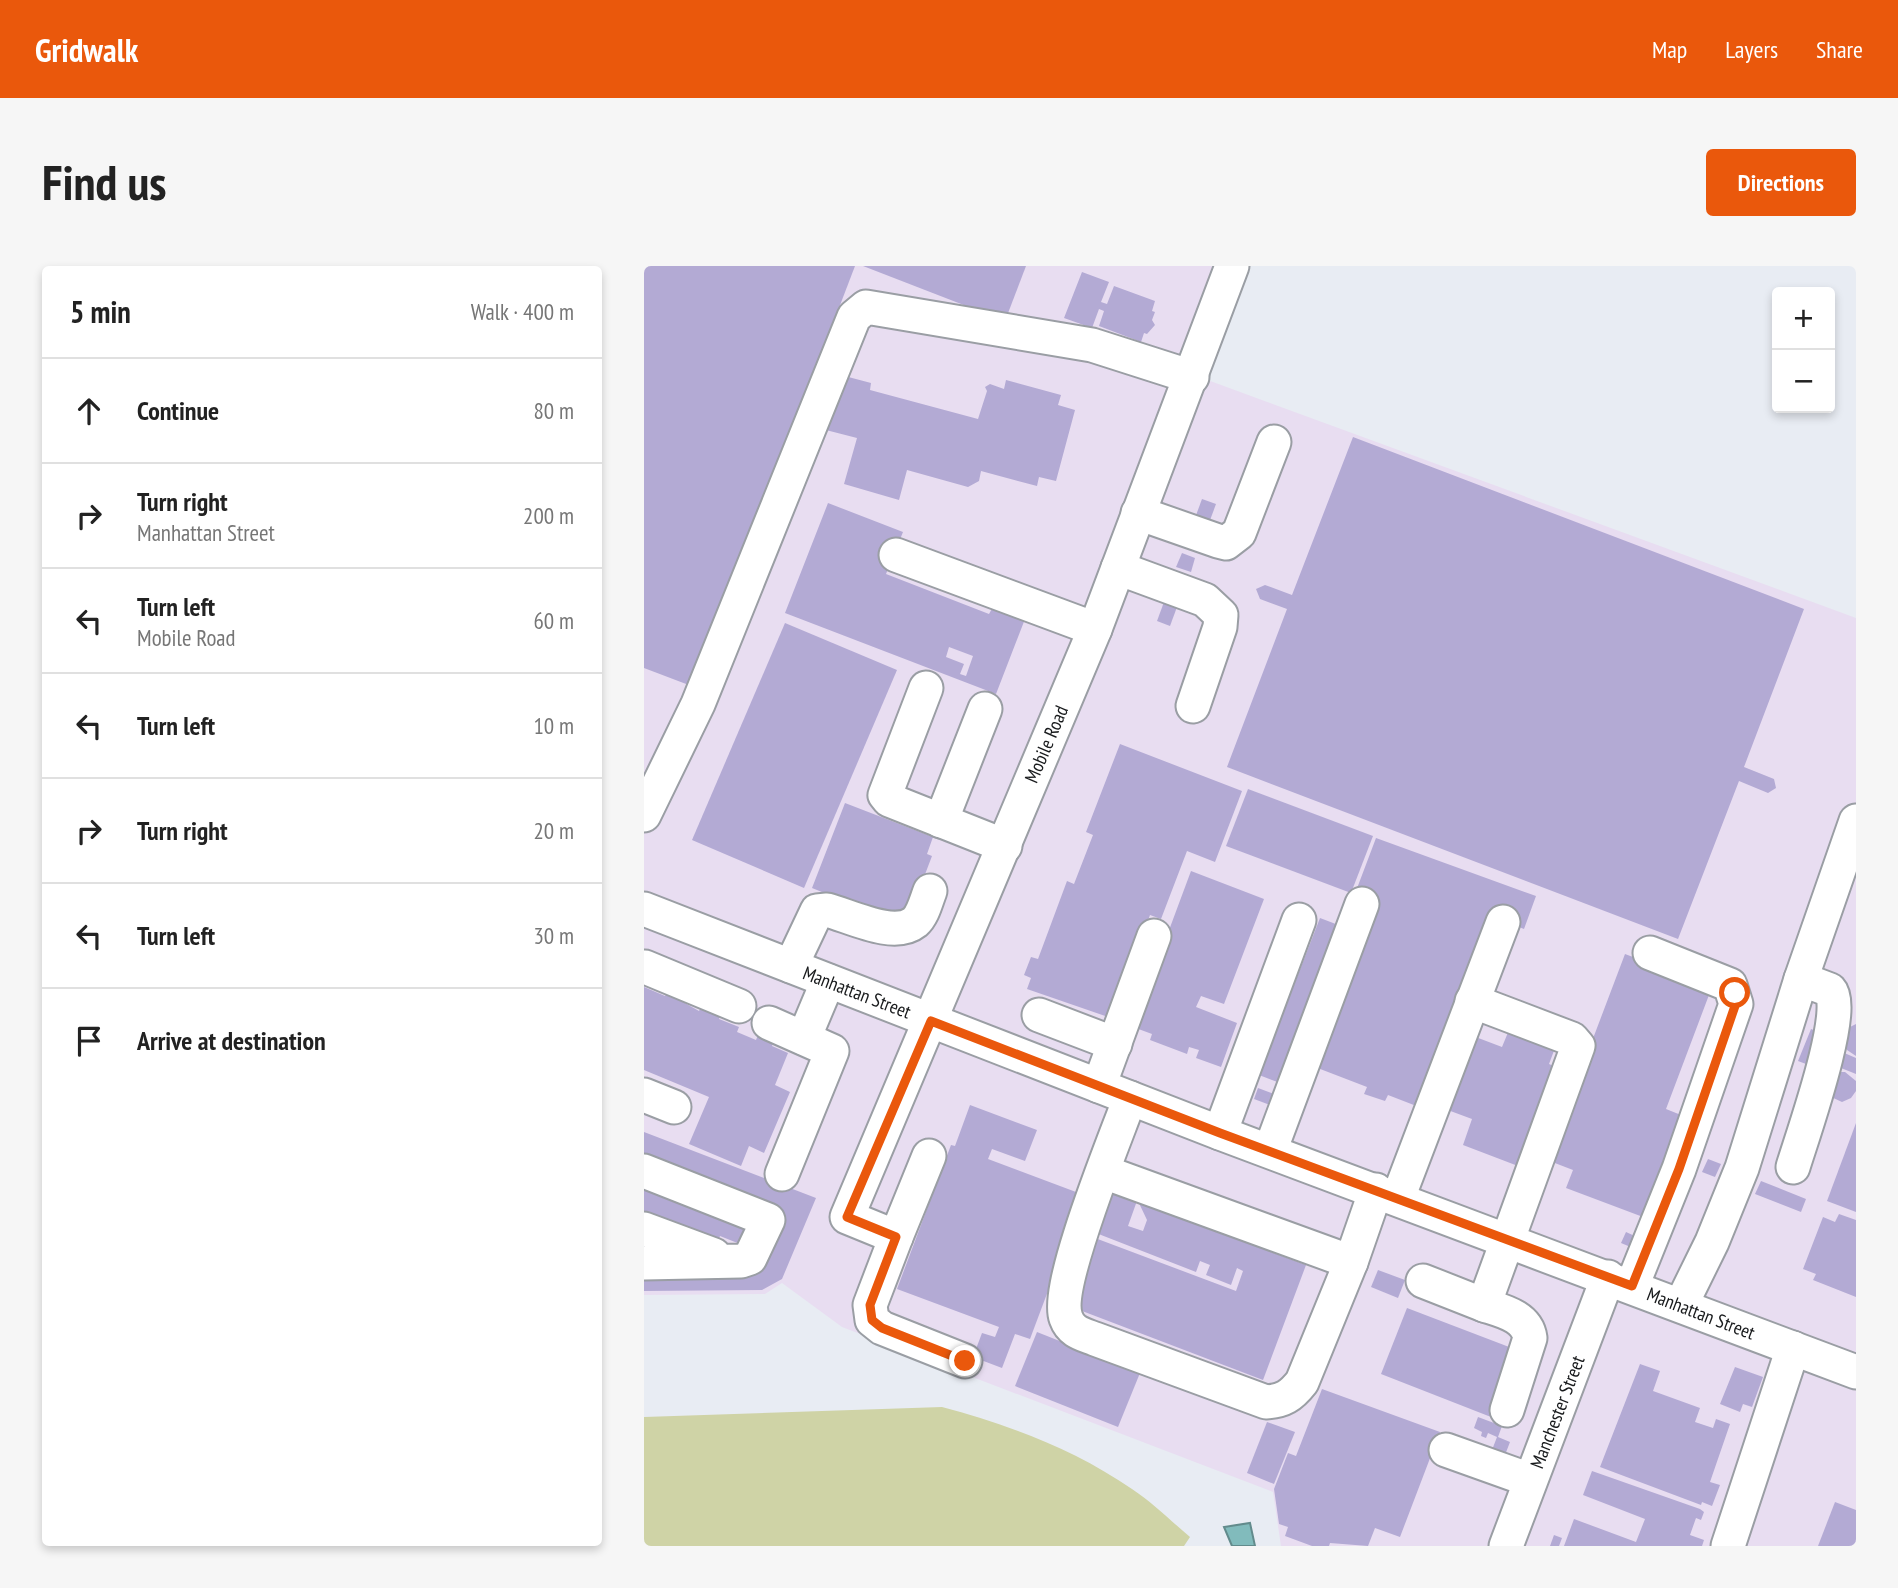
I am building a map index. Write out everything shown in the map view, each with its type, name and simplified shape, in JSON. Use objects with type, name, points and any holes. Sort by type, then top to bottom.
[{"type":"street","name":"Mobile Road","points":[[896,1237],[847,1217],[1095,629],[1232,266]]},
{"type":"street","points":[[644,816],[698,704],[859,310],[866,307],[1093,345],[1192,377]]},
{"type":"street","points":[[1138,513],[1226,543],[1233,540],[1239,533],[1274,442]]},
{"type":"street","points":[[896,555],[1095,629]]},
{"type":"street","points":[[1118,568],[1205,600],[1221,615],[1220,627],[1193,706]]},
{"type":"street","points":[[926,688],[885,795],[889,800],[1005,846]]},
{"type":"street","points":[[941,821],[985,709]]},
{"type":"street","points":[[1681,1305],[1712,1242],[1742,1168],[1801,979],[1856,821]]},
{"type":"street","points":[[790,966],[817,911],[827,910],[892,928],[904,927],[918,918],[930,891]]},
{"type":"street","points":[[1270,1151],[1362,904]]},
{"type":"street","points":[[654,913],[644,968],[739,1006]]},
{"type":"street","name":"Manhattan Street","points":[[654,913],[1220,1133],[1620,1281],[1856,1372]]},
{"type":"street","points":[[1220,1133],[1299,920]]},
{"type":"street","points":[[1130,1098],[1066,1281],[1063,1302],[1065,1317],[1073,1330],[1107,1344],[1266,1402],[1280,1401],[1293,1394],[1302,1382],[1351,1262],[1387,1194],[1472,1001],[1503,922]]},
{"type":"street","points":[[1099,1086],[1154,936]]},
{"type":"street","name":"Manchester Street","points":[[1506,1546],[1531,1480],[1620,1281],[1679,1169],[1736,1003],[1730,985],[1650,953]]},
{"type":"street","points":[[1793,1167],[1822,1070],[1835,1006],[1834,994],[1830,990],[1801,979]]},
{"type":"street","points":[[804,1038],[828,981]]},
{"type":"street","points":[[1472,1001],[1572,1038],[1578,1046],[1484,1305]]},
{"type":"street","points":[[1039,1015],[1115,1044]]},
{"type":"street","points":[[769,1023],[829,1048],[831,1054],[782,1174]]},
{"type":"street","points":[[929,1156],[870,1305],[872,1320],[882,1328],[965,1361]]},
{"type":"street","points":[[644,1171],[767,1219],[767,1225],[750,1258],[730,1261],[644,1262]]},
{"type":"street","points":[[1104,1172],[1351,1262]]},
{"type":"street","points":[[644,1228],[730,1261]]},
{"type":"street","points":[[1423,1281],[1513,1316],[1529,1331],[1530,1338],[1507,1410]]},
{"type":"street","points":[[1728,1546],[1793,1348]]},
{"type":"street","points":[[1446,1450],[1531,1480]]},
{"type":"shaded area","points":[[644,266],[1236,266],[1194,375],[1856,618],[1856,1546],[1281,1546],[1273,1492],[842,1327],[782,1283],[765,1294],[644,1295]]},
{"type":"green space","points":[[942,1407],[1016,1430],[1087,1462],[1140,1494],[1190,1537],[1184,1546],[644,1546],[644,1417]]},
{"type":"water","points":[[1250,1523],[1255,1546],[1232,1546],[1224,1527]]},
{"type":"building","points":[[644,266],[855,266],[694,687],[644,668]]},
{"type":"building","points":[[863,266],[1026,266],[1005,321]]},
{"type":"building","points":[[1082,272],[1109,282],[1101,302],[1107,304],[1114,286],[1155,301],[1152,320],[1155,325],[1147,334],[1144,333],[1141,342],[1099,326],[1104,311],[1099,309],[1092,328],[1064,318]]},
{"type":"building","points":[[837,374],[871,383],[870,390],[978,419],[987,391],[985,387],[990,384],[1004,389],[1006,380],[1061,395],[1058,405],[1075,410],[1056,481],[1039,477],[1037,486],[981,471],[979,481],[968,487],[907,470],[899,500],[844,484],[857,438],[822,429]]},
{"type":"building","points":[[1353,437],[1804,609],[1744,767],[1774,779],[1776,788],[1768,793],[1739,781],[1678,939],[1227,767],[1287,609],[1260,599],[1256,589],[1265,585],[1292,595]]},
{"type":"building","points":[[1202,499],[1216,504],[1209,523],[1195,518]]},
{"type":"building","points":[[828,503],[903,532],[886,574],[989,614],[993,607],[1025,619],[996,694],[785,613]],"holes":[[[949,647],[973,656],[966,676],[960,674],[964,664],[946,657]]]},
{"type":"building","points":[[1182,553],[1195,558],[1191,572],[1176,567]]},
{"type":"building","points":[[1164,602],[1177,607],[1170,626],[1157,621]]},
{"type":"building","points":[[785,623],[897,670],[804,888],[692,840]]},
{"type":"building","points":[[1120,744],[1242,791],[1215,862],[1187,851],[1161,919],[1150,915],[1111,1018],[1027,989],[1031,978],[1024,975],[1031,957],[1038,959],[1067,881],[1074,884],[1093,835],[1086,832]]},
{"type":"building","points":[[1248,789],[1373,836],[1351,893],[1226,846]]},
{"type":"building","points":[[845,803],[933,837],[927,854],[932,856],[916,898],[911,895],[902,916],[882,908],[879,915],[812,888]]},
{"type":"building","points":[[1376,838],[1536,896],[1524,929],[1491,916],[1419,1107],[1388,1095],[1385,1101],[1364,1094],[1367,1087],[1315,1067],[1379,899],[1356,891]]},
{"type":"building","points":[[1191,871],[1264,899],[1224,1004],[1201,996],[1196,1007],[1237,1023],[1221,1067],[1196,1058],[1199,1050],[1189,1047],[1187,1054],[1150,1040],[1152,1034],[1133,1027]]},
{"type":"building","points":[[1320,918],[1341,926],[1280,1083],[1259,1075]]},
{"type":"building","points":[[1625,954],[1712,987],[1666,1109],[1681,1115],[1650,1198],[1651,1220],[1566,1188],[1573,1170],[1547,1160]]},
{"type":"building","points":[[644,987],[665,996],[667,993],[699,1011],[701,1007],[720,1016],[719,1019],[739,1027],[737,1032],[756,1040],[760,1030],[776,1037],[772,1046],[788,1053],[775,1085],[790,1092],[764,1153],[749,1146],[741,1166],[689,1144],[709,1097],[644,1070]]},
{"type":"building","points":[[1856,1024],[1856,1056],[1847,1050],[1843,1042],[1848,1028]]},
{"type":"building","points":[[1811,1029],[1826,1035],[1814,1067],[1798,1061]]},
{"type":"building","points":[[1509,1030],[1555,1048],[1549,1064],[1563,1070],[1518,1166],[1463,1145],[1472,1119],[1445,1109],[1473,1036],[1502,1047]]},
{"type":"building","points":[[1842,1052],[1856,1058],[1856,1074],[1836,1066]]},
{"type":"building","points":[[1836,1072],[1845,1072],[1856,1081],[1856,1091],[1851,1098],[1842,1102],[1829,1096]]},
{"type":"building","points":[[1258,1088],[1274,1094],[1270,1105],[1254,1099]]},
{"type":"building","points":[[970,1105],[1037,1130],[1025,1161],[992,1149],[988,1159],[1084,1195],[1030,1339],[1015,1334],[1002,1368],[973,1357],[982,1333],[995,1337],[999,1327],[897,1289],[951,1145],[955,1146]]},
{"type":"building","points":[[1856,1123],[1856,1212],[1827,1201]]},
{"type":"building","points":[[644,1132],[816,1198],[782,1279],[762,1290],[644,1291],[644,1268],[761,1264],[784,1212],[644,1158]]},
{"type":"building","points":[[1708,1159],[1721,1164],[1715,1177],[1702,1172]]},
{"type":"building","points":[[644,1180],[749,1220],[740,1244],[720,1236],[716,1246],[644,1219]]},
{"type":"building","points":[[1761,1181],[1806,1199],[1801,1212],[1755,1194]]},
{"type":"building","points":[[1110,1187],[1138,1198],[1128,1226],[1143,1231],[1147,1220],[1138,1201],[1272,1248],[1271,1252],[1306,1265],[1263,1380],[1069,1306],[1095,1238],[1236,1291],[1243,1271],[1237,1268],[1231,1285],[1206,1275],[1210,1265],[1200,1261],[1196,1272],[1096,1233]]},
{"type":"building","points":[[1839,1214],[1856,1220],[1856,1297],[1813,1280],[1816,1274],[1803,1269],[1823,1217],[1835,1222]]},
{"type":"building","points":[[1626,1232],[1637,1237],[1633,1248],[1621,1243]]},
{"type":"building","points":[[1378,1270],[1405,1280],[1398,1298],[1371,1287]]},
{"type":"building","points":[[1407,1308],[1517,1350],[1491,1417],[1381,1374]]},
{"type":"building","points":[[1037,1332],[1140,1373],[1118,1427],[1015,1386]]},
{"type":"building","points":[[1640,1364],[1660,1371],[1653,1391],[1700,1408],[1695,1422],[1713,1428],[1716,1419],[1730,1424],[1710,1482],[1720,1485],[1712,1506],[1702,1502],[1701,1505],[1600,1467]]},
{"type":"building","points":[[1735,1367],[1763,1377],[1752,1407],[1743,1404],[1740,1412],[1720,1404]]},
{"type":"building","points":[[1322,1389],[1440,1432],[1400,1537],[1375,1528],[1368,1546],[1330,1543],[1329,1546],[1312,1546],[1285,1536],[1288,1527],[1279,1524],[1274,1489],[1288,1453],[1296,1456]]},
{"type":"building","points":[[1478,1417],[1502,1426],[1498,1437],[1510,1442],[1505,1455],[1492,1450],[1497,1437],[1488,1433],[1486,1438],[1474,1428]]},
{"type":"building","points":[[1267,1422],[1295,1432],[1274,1484],[1247,1473]]},
{"type":"building","points":[[1592,1471],[1700,1509],[1704,1512],[1701,1520],[1696,1518],[1690,1535],[1704,1540],[1702,1546],[1564,1546],[1574,1519],[1636,1542],[1645,1519],[1583,1495]]},
{"type":"building","points":[[1835,1502],[1856,1510],[1856,1546],[1818,1546]]},
{"type":"building","points":[[1554,1535],[1562,1538],[1559,1546],[1550,1546]]},
{"type":"route","points":[[965,1361],[882,1328],[872,1320],[870,1305],[896,1237],[847,1217],[931,1021],[1220,1133],[1632,1286],[1679,1169],[1709,1084],[1733,1015],[1735,993]]}]
